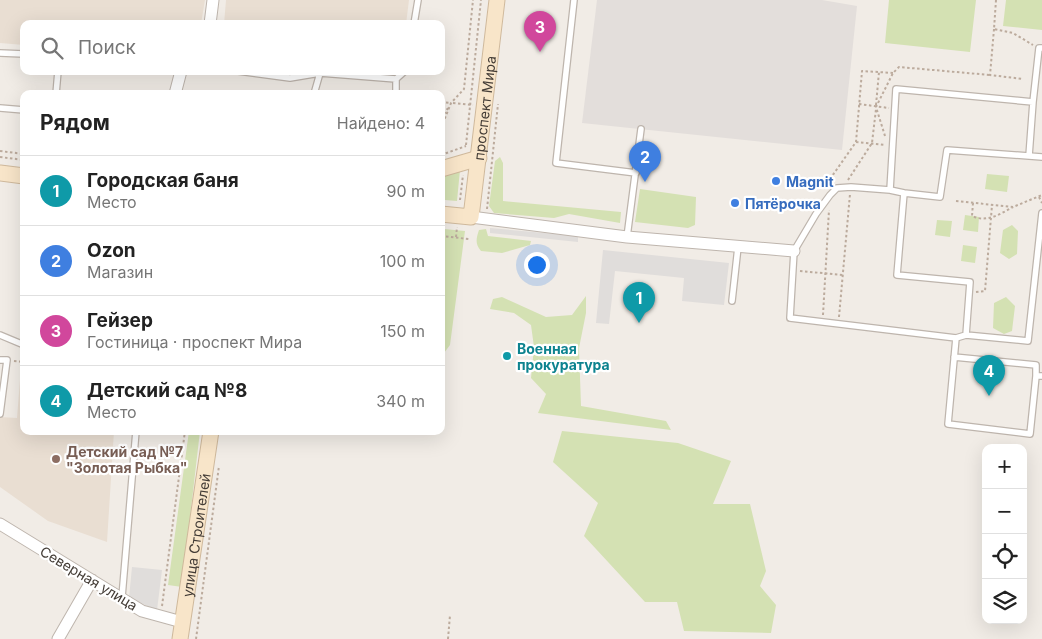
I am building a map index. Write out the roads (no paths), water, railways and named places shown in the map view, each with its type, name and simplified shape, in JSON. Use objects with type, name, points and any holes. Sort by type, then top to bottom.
[{"type":"street","points":[[211,20],[214,0]]},
{"type":"street","name":"проспект Мира","points":[[472,217],[472,160],[491,106],[497,0]]},
{"type":"street","points":[[176,90],[180,75]]},
{"type":"street","points":[[445,169],[472,160]]},
{"type":"street","points":[[0,173],[20,176]]},
{"type":"street","points":[[445,214],[627,237],[794,252]]},
{"type":"street","name":"улица Строителей","points":[[180,639],[210,435]]},
{"type":"street","name":"Северная улица","points":[[2,530],[122,597],[142,611],[182,622]]},
{"type":"street","points":[[58,639],[92,580]]},
{"type":"lane","points":[[415,20],[418,0]]},
{"type":"lane","points":[[574,0],[556,164],[636,173]]},
{"type":"lane","points":[[1028,156],[1041,48]]},
{"type":"lane","points":[[0,53],[20,54]]},
{"type":"lane","points":[[56,90],[58,75]]},
{"type":"lane","points":[[268,75],[290,78],[308,75]]},
{"type":"lane","points":[[315,90],[319,75]]},
{"type":"lane","points":[[345,75],[396,79],[400,75]]},
{"type":"lane","points":[[396,79],[396,90]]},
{"type":"lane","points":[[890,190],[896,89],[1033,102]]},
{"type":"lane","points":[[0,108],[20,110]]},
{"type":"lane","points":[[627,237],[641,129]]},
{"type":"lane","points":[[1042,157],[947,150],[940,197],[890,190],[851,187],[837,188],[816,214],[794,252],[795,270],[790,318],[956,338],[966,335],[1028,341],[1042,213]]},
{"type":"lane","points":[[904,193],[896,276],[970,282],[966,335]]},
{"type":"lane","points":[[732,301],[738,247]]},
{"type":"lane","points":[[0,335],[20,343]]},
{"type":"lane","points":[[954,357],[1036,365],[1039,376],[1030,434],[948,424],[954,357],[956,338]]},
{"type":"lane","points":[[0,360],[7,360],[0,414]]},
{"type":"lane","points":[[122,597],[136,435]]},
{"type":"place","name":"Гейзер","points":[[540,52]]},
{"type":"place","name":"Magnit","points":[[776,181]]},
{"type":"place","name":"Ozon","points":[[645,182]]},
{"type":"place","name":"Пятёрочка","points":[[735,203]]},
{"type":"place","name":"Городская баня","points":[[639,323]]},
{"type":"place","name":"Военная прокуратура","points":[[507,356]]},
{"type":"place","name":"Детский сад №8","points":[[989,396]]},
{"type":"place","name":"Детский сад №7 \"Золотая Рыбка\"","points":[[56,459]]}]
